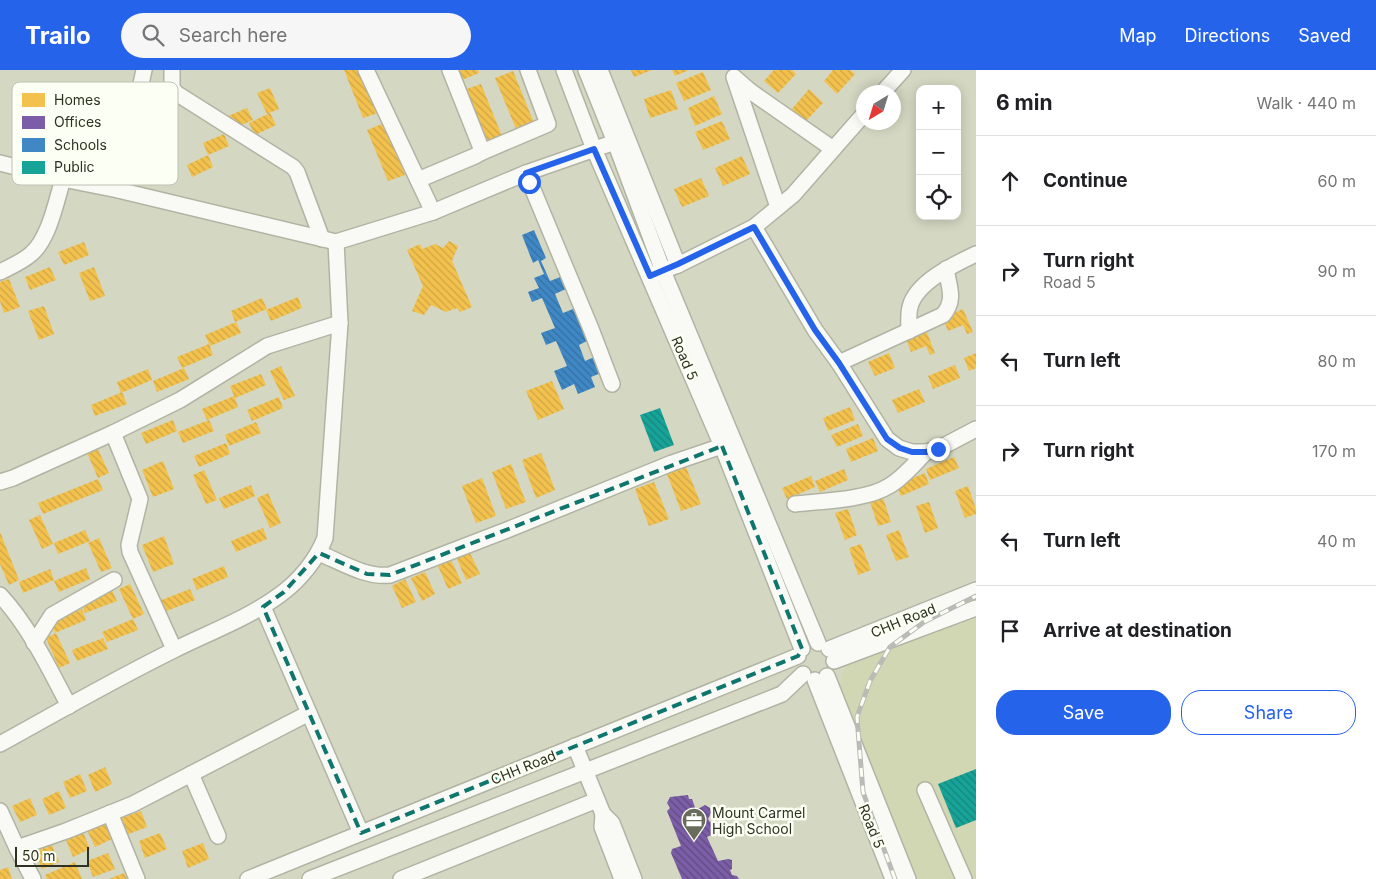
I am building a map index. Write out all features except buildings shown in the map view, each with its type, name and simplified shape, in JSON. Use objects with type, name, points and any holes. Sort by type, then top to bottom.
[{"type":"street","points":[[366,70],[432,212]]},
{"type":"street","points":[[450,70],[481,148],[480,153]]},
{"type":"street","points":[[418,180],[548,124],[528,70]]},
{"type":"street","name":"Road 5","points":[[564,70],[594,149],[657,273],[827,651]]},
{"type":"street","name":"Road 5","points":[[586,70],[615,142],[657,273],[800,652]]},
{"type":"street","points":[[600,70],[678,264]]},
{"type":"street","points":[[888,85],[898,72]]},
{"type":"street","points":[[731,73],[750,91],[833,149]]},
{"type":"street","points":[[731,73],[778,207]]},
{"type":"street","points":[[0,744],[174,649],[263,607],[284,592],[304,572],[319,553],[325,538],[340,323],[329,240],[295,170],[277,156],[178,94]]},
{"type":"street","points":[[657,273],[754,227],[793,195],[856,123]]},
{"type":"street","points":[[93,185],[329,240],[432,212],[526,173],[615,142]]},
{"type":"street","points":[[526,173],[612,384]]},
{"type":"street","points":[[0,272],[31,254],[38,246],[48,226],[61,185]]},
{"type":"street","points":[[118,190],[119,185]]},
{"type":"street","points":[[754,227],[815,330],[839,363],[887,439],[900,448],[912,452],[926,452],[938,449],[976,429]]},
{"type":"street","points":[[909,331],[910,308],[914,297],[946,269],[976,254]]},
{"type":"street","points":[[839,363],[943,315],[949,308],[952,300],[946,269]]},
{"type":"street","points":[[0,482],[13,478],[113,433],[180,400],[268,346],[340,323]]},
{"type":"street","points":[[113,433],[140,499],[129,545],[130,552],[174,649]]},
{"type":"street","points":[[319,553],[367,574],[379,576],[390,574],[507,530],[672,463],[722,446]]},
{"type":"street","points":[[795,504],[876,492],[892,485],[926,452]]},
{"type":"street","points":[[34,643],[52,615],[114,580]]},
{"type":"street","name":"CHH Road","points":[[827,651],[976,590]]},
{"type":"street","points":[[0,595],[19,619],[34,643],[69,706]]},
{"type":"street","points":[[263,607],[361,833]]},
{"type":"street","name":"CHH Road","points":[[827,651],[976,608]]},
{"type":"street","points":[[310,879],[782,694],[832,670],[827,651],[812,643],[800,652],[798,666],[815,677]]},
{"type":"street","name":"CHH Road","points":[[248,879],[800,652]]},
{"type":"street","name":"Road 5","points":[[815,677],[893,879]]},
{"type":"street","name":"Road 5","points":[[815,677],[874,793],[908,879]]},
{"type":"street","points":[[17,848],[132,804],[309,713]]},
{"type":"street","points":[[575,746],[603,814],[612,823],[634,879]]},
{"type":"street","points":[[191,774],[218,836]]},
{"type":"street","points":[[925,790],[964,879]]},
{"type":"street","points":[[400,879],[597,800]]},
{"type":"street","points":[[0,811],[33,879]]},
{"type":"street","points":[[110,813],[137,879]]},
{"type":"street","points":[[603,814],[602,827],[622,879]]},
{"type":"highlighted area","points":[[722,446],[802,649],[798,656],[361,833],[263,607],[284,592],[319,553],[367,574],[390,575]]},
{"type":"shaded area","points":[[976,610],[976,879],[918,879],[840,684],[848,663]]},
{"type":"railway","points":[[895,879],[863,792],[857,717],[870,681],[890,647],[924,622],[976,596]]},
{"type":"place","name":"Mount Carmel High School","points":[[694,841]]},
{"type":"route","points":[[529,182],[526,173],[594,149],[650,276],[754,227],[815,330],[839,363],[887,439],[900,448],[912,452],[926,452],[938,449]]}]
